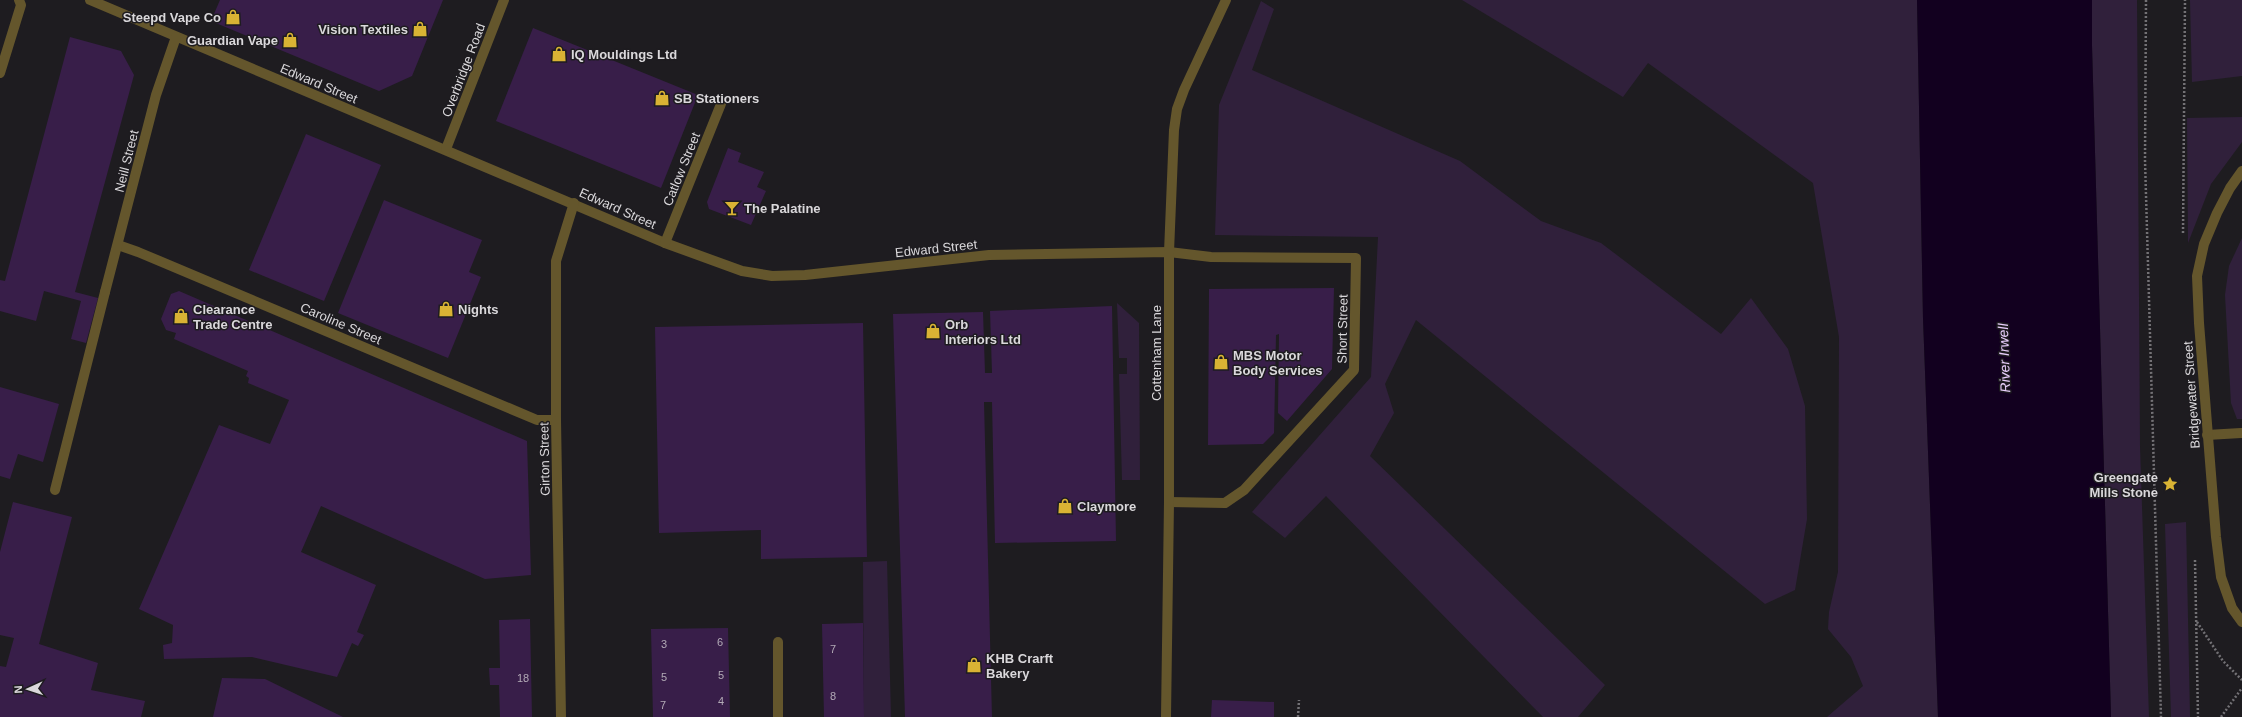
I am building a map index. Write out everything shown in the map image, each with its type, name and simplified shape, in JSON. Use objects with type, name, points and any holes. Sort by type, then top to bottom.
[{"type":"street","points":[[0,73],[20,5],[19,0]]},
{"type":"street","name":"Edward Street","points":[[90,0],[446,149],[665,243],[742,271],[772,276],[805,275],[989,255],[1169,252]]},
{"type":"street","name":"Overbridge Road","points":[[446,149],[504,0]]},
{"type":"street","name":"Cottenham Lane","points":[[1166,717],[1169,502],[1169,252],[1177,109],[1226,0]]},
{"type":"street","name":"Neill Street","points":[[55,490],[156,95],[176,37]]},
{"type":"street","name":"Catlow Street","points":[[665,243],[721,104]]},
{"type":"street","name":"Bridgewater Street","points":[[2242,171],[2230,188],[2217,213],[2204,244],[2198,276],[2208,435],[2221,577],[2232,608],[2242,622]]},
{"type":"street","name":"Girton Street","points":[[561,717],[556,420],[556,261],[574,204]]},
{"type":"street","name":"Caroline Street","points":[[118,245],[138,252],[536,420],[556,420]]},
{"type":"street","name":"Short Street","points":[[1169,252],[1211,257],[1356,258],[1354,370],[1244,490],[1225,503],[1169,502]]},
{"type":"street","points":[[2208,435],[2241,433]]},
{"type":"street","points":[[778,642],[778,717]]},
{"type":"path","points":[[2146,0],[2145,160],[2161,717]]},
{"type":"path","points":[[2196,622],[2223,661],[2242,680]]},
{"type":"path","points":[[2221,717],[2242,688]]},
{"type":"path","points":[[1298,700],[1298,717]]},
{"type":"shaded area","points":[[1462,0],[1917,0],[1923,318],[1938,717],[1827,717],[1863,686],[1851,657],[1828,629],[1829,612],[1838,572],[1839,337],[1813,183],[1648,63],[1623,97]]},
{"type":"shaded area","points":[[2092,0],[2137,0],[2140,446],[2149,717],[2111,717],[2092,46]]},
{"type":"shaded area","points":[[2190,0],[2242,0],[2242,76],[2192,82]]},
{"type":"shaded area","points":[[1261,1],[1274,9],[1252,70],[1460,161],[1541,221],[1601,243],[1721,334],[1751,298],[1788,349],[1805,406],[1807,519],[1795,590],[1765,604],[1416,320],[1385,384],[1394,413],[1370,456],[1605,685],[1578,717],[1543,717],[1326,496],[1285,538],[1252,512],[1371,377],[1378,237],[1215,235],[1219,105]]},
{"type":"shaded area","points":[[2242,117],[2242,142],[2211,184],[2188,243],[2187,118]]},
{"type":"shaded area","points":[[2242,238],[2242,419],[2237,419],[2231,403],[2225,295],[2229,266]]},
{"type":"shaded area","points":[[1117,303],[1139,323],[1140,480],[1122,480],[1119,374],[1127,374],[1127,358],[1119,358]]},
{"type":"shaded area","points":[[2186,522],[2190,717],[2171,717],[2165,524]]},
{"type":"shaded area","points":[[887,561],[891,717],[864,717],[863,562]]},
{"type":"water","name":"River Irwell","points":[[1917,0],[2092,0],[2092,46],[2111,717],[1938,717],[1923,318]]},
{"type":"building","points":[[220,0],[443,0],[412,76],[379,91],[211,21]]},
{"type":"building","points":[[533,28],[698,95],[661,188],[496,121]]},
{"type":"building","points":[[70,37],[121,51],[134,75],[75,292],[98,298],[86,343],[71,339],[81,301],[44,291],[36,321],[0,311],[0,280],[5,281]]},
{"type":"building","points":[[306,134],[381,165],[324,301],[249,270]]},
{"type":"building","points":[[728,148],[741,153],[738,162],[764,172],[757,187],[766,191],[751,225],[709,209],[707,202]]},
{"type":"building","points":[[384,200],[482,240],[469,272],[481,277],[448,358],[338,313]]},
{"type":"building","points":[[1334,288],[1332,369],[1287,421],[1278,413],[1279,334],[1276,335],[1274,433],[1263,444],[1208,445],[1209,289]]},
{"type":"building","points":[[179,291],[527,441],[531,575],[485,579],[321,506],[301,552],[376,585],[357,632],[364,635],[358,646],[352,643],[337,677],[252,657],[164,659],[163,645],[172,643],[173,625],[139,609],[219,425],[270,444],[289,400],[248,383],[249,378],[246,376],[248,371],[174,339],[176,333],[166,330],[161,319],[171,294]]},
{"type":"building","points":[[1112,306],[1116,541],[995,543],[992,402],[984,402],[992,717],[905,717],[893,314],[983,312],[985,373],[992,373],[990,311]]},
{"type":"building","points":[[863,323],[867,557],[761,559],[761,530],[659,533],[655,327]]},
{"type":"building","points":[[0,387],[59,404],[43,462],[18,454],[10,479],[0,476]]},
{"type":"building","points":[[13,502],[72,517],[39,644],[98,663],[91,690],[145,701],[141,717],[0,717],[0,666],[6,667],[14,638],[0,635],[0,552]]},
{"type":"building","points":[[530,619],[532,717],[500,717],[499,685],[490,685],[489,668],[500,668],[499,620]]},
{"type":"building","points":[[863,623],[864,717],[824,717],[822,624]]},
{"type":"building","points":[[728,628],[730,717],[653,717],[651,629]]},
{"type":"building","points":[[222,678],[265,679],[343,717],[213,717]]},
{"type":"building","points":[[1212,700],[1274,702],[1274,717],[1211,717]]},
{"type":"place","name":"Steepd Vape Co","points":[[233,17]]},
{"type":"place","name":"Vision Textiles","points":[[420,29]]},
{"type":"place","name":"Guardian Vape","points":[[290,40]]},
{"type":"place","name":"IQ Mouldings Ltd","points":[[559,54]]},
{"type":"place","name":"SB Stationers","points":[[662,98]]},
{"type":"place","name":"The Palatine","points":[[732,208]]},
{"type":"place","name":"Nights","points":[[446,309]]},
{"type":"place","name":"Clearance Trade Centre","points":[[181,316]]},
{"type":"place","name":"Orb Interiors Ltd","points":[[933,331]]},
{"type":"place","name":"MBS Motor Body Services","points":[[1221,362]]},
{"type":"place","name":"Greengate Mills Stone","points":[[2170,484]]},
{"type":"place","name":"Claymore","points":[[1065,506]]},
{"type":"place","name":"KHB Crarft Bakery","points":[[974,665]]}]
